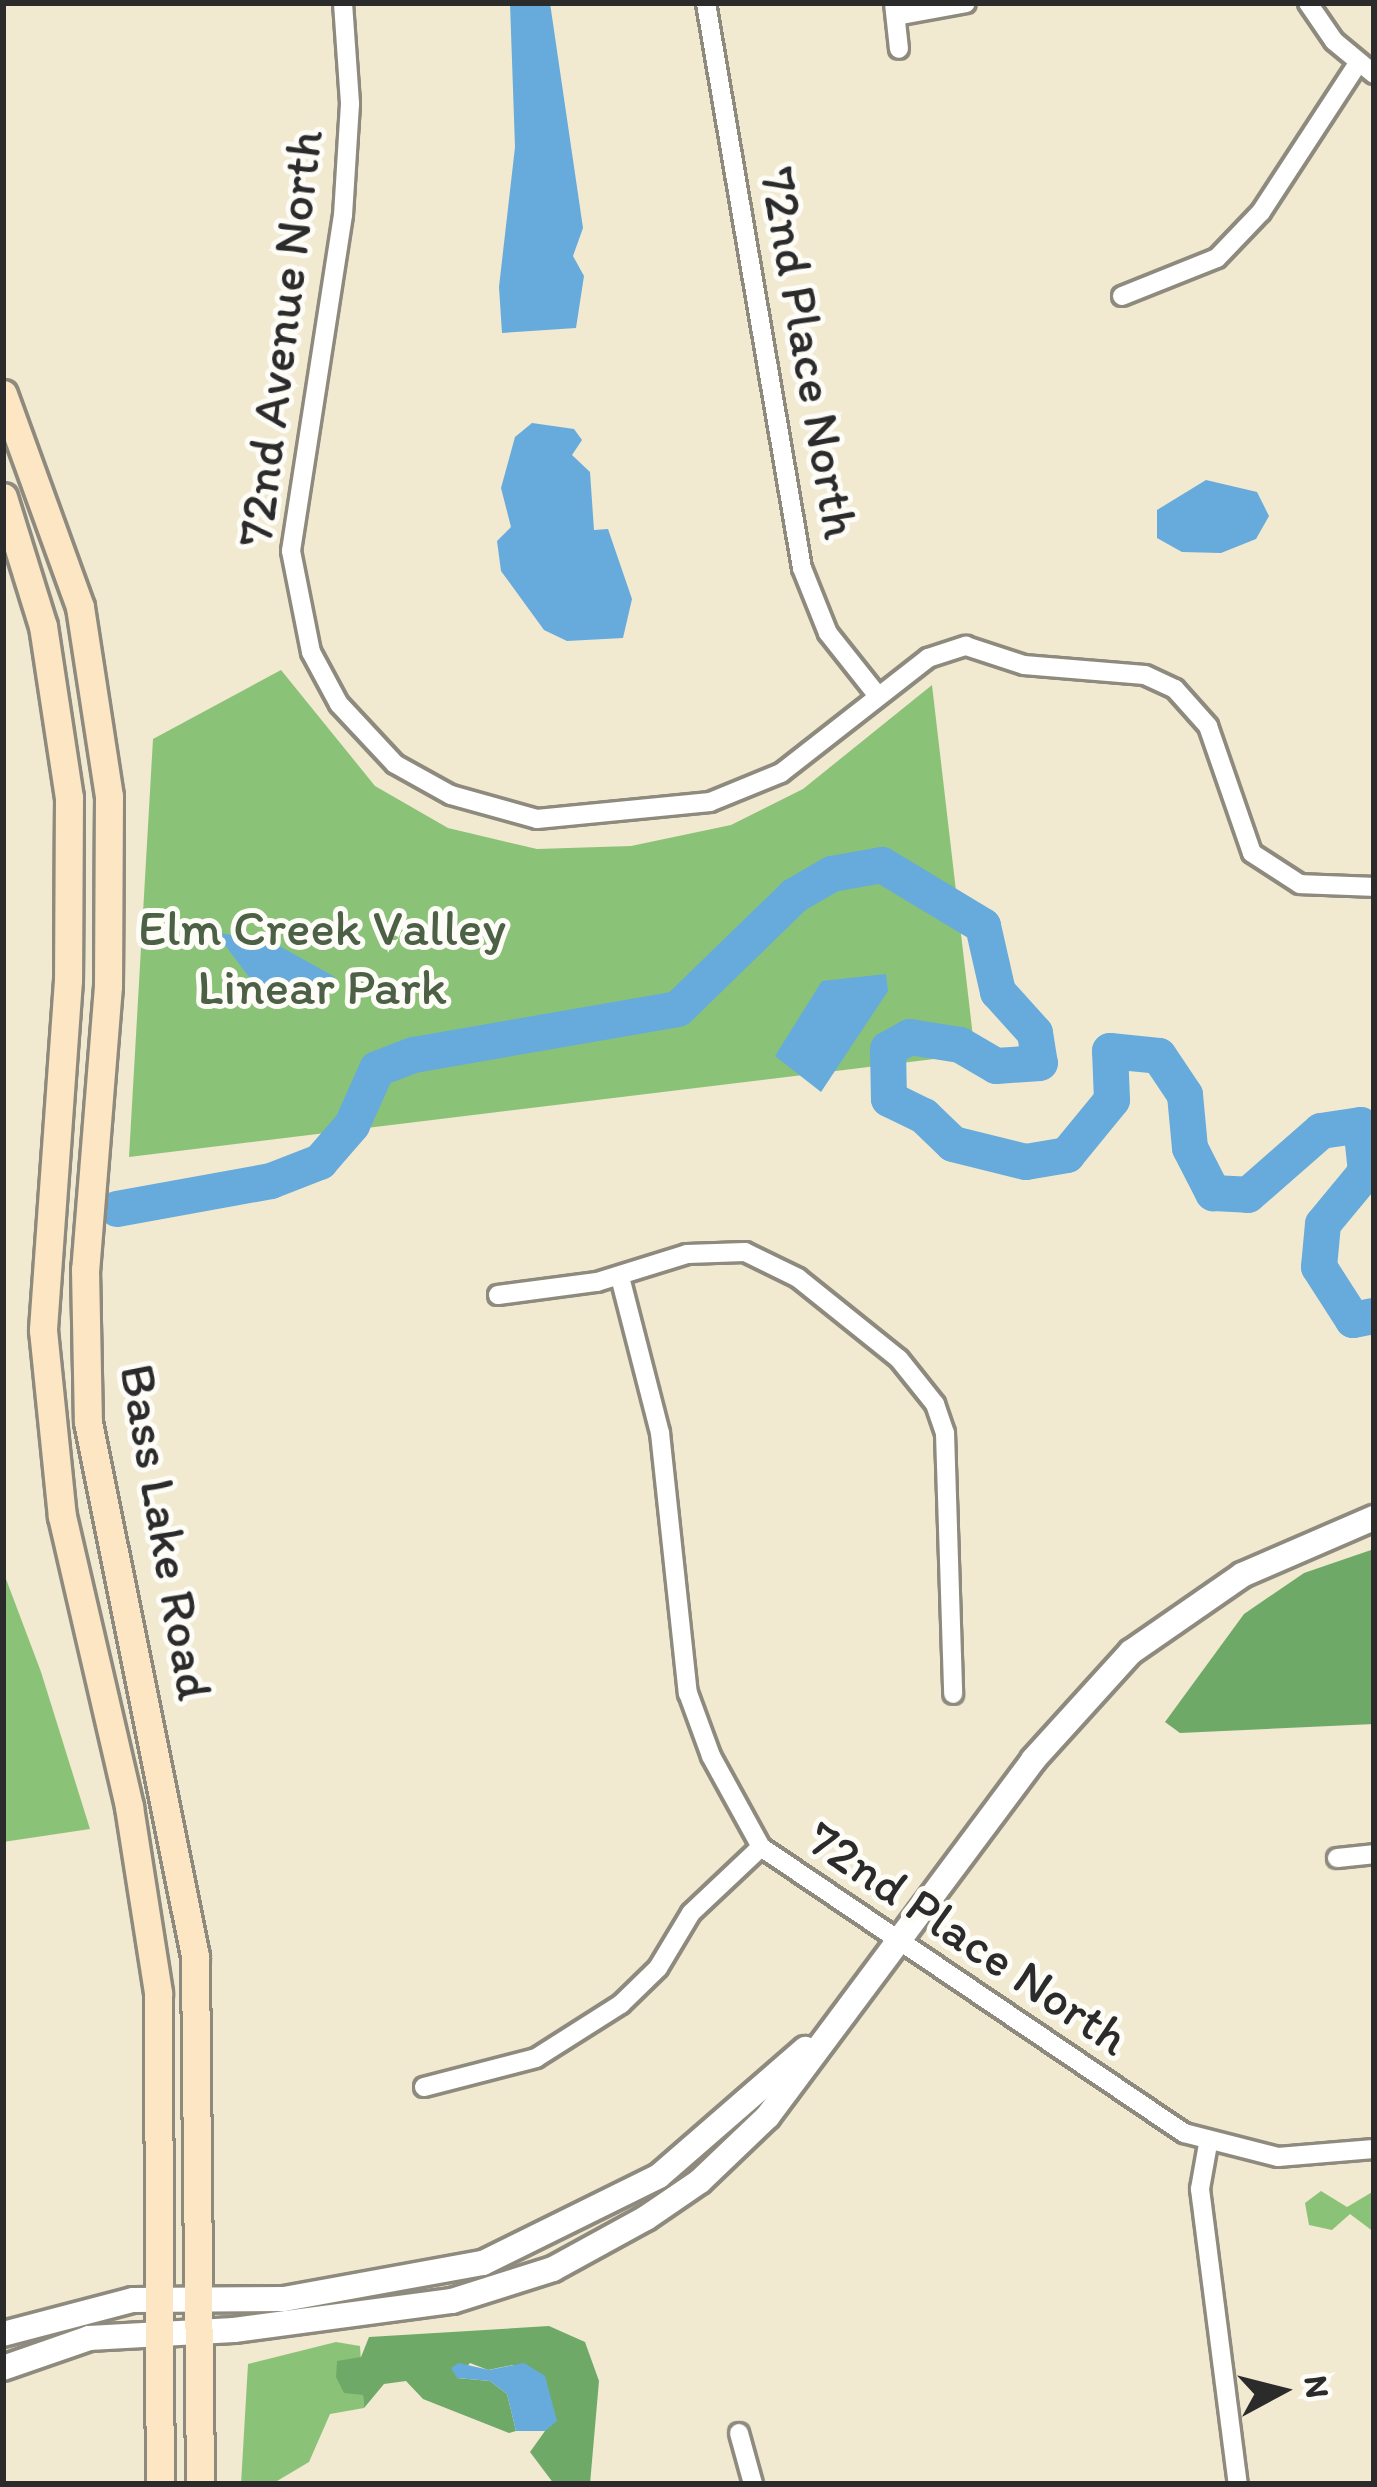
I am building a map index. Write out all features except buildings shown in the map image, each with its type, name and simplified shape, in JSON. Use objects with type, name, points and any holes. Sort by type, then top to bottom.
[{"type":"main road","name":"Bass Lake Road","points":[[3,394],[55,522],[98,701],[112,889],[85,1269],[88,1422],[195,1956],[200,2484]]},
{"type":"main road","name":"Bass Lake Road","points":[[3,497],[43,626],[69,797],[68,980],[45,1262],[49,1426],[62,1516],[154,1950],[160,2484]]},
{"type":"street","name":"72nd Avenue North","points":[[343,3],[350,104],[343,215],[292,551],[310,652],[366,737],[451,796],[498,813],[581,820],[743,792],[781,773],[878,696]]},
{"type":"street","name":"72nd Place North","points":[[706,3],[802,568],[828,633],[878,696]]},
{"type":"street","points":[[899,49],[895,9],[966,3]]},
{"type":"street","points":[[1122,296],[1217,258],[1261,212],[1366,69],[1308,3]]},
{"type":"street","points":[[878,696],[928,658],[966,646],[1024,665],[1145,675],[1175,689],[1208,726],[1252,853],[1300,884],[1374,887]]},
{"type":"street","points":[[498,1295],[620,1276],[687,1254],[745,1252],[797,1278],[920,1380],[935,1404],[948,1462],[953,1694]]},
{"type":"street","name":"72nd Place North","points":[[620,1276],[659,1433],[688,1693],[711,1756],[761,1847],[1160,2120],[1208,2144],[1278,2157],[1374,2149]]},
{"type":"street","points":[[3,2368],[61,2344],[201,2332],[452,2300],[585,2254],[671,2202],[739,2146],[794,2083],[830,2025],[1068,1716],[1131,1652],[1242,1575],[1374,1518]]},
{"type":"street","points":[[424,2087],[536,2058],[621,2004],[658,1968],[692,1913],[761,1847]]},
{"type":"street","points":[[1337,1858],[1374,1854]]},
{"type":"street","points":[[3,2334],[60,2314],[160,2300],[200,2301],[401,2284],[520,2248],[629,2196],[694,2151],[830,2025]]},
{"type":"street","points":[[1208,2144],[1200,2189],[1238,2484]]},
{"type":"street","points":[[739,2433],[753,2484]]},
{"type":"green space","name":"Elm Creek Valley Linear Park","points":[[281,670],[375,786],[448,828],[537,849],[631,846],[731,825],[803,789],[932,685],[975,1054],[129,1157],[153,739]]},
{"type":"green space","points":[[1374,1549],[1374,1724],[1180,1733],[1165,1722],[1244,1614],[1304,1573]]},
{"type":"green space","points":[[3,1571],[41,1672],[90,1829],[3,1842]]},
{"type":"green space","points":[[1321,2191],[1347,2207],[1374,2191],[1374,2232],[1350,2214],[1332,2230],[1309,2225],[1305,2203]]},
{"type":"green space","points":[[549,2326],[585,2342],[599,2381],[590,2484],[554,2484],[530,2452],[545,2431],[513,2365],[488,2370],[470,2363],[457,2378],[490,2381],[507,2394],[516,2431],[509,2433],[423,2399],[406,2381],[384,2384],[364,2408],[363,2395],[344,2393],[336,2377],[337,2361],[361,2357],[369,2337]]},
{"type":"green space","points":[[336,2342],[360,2346],[364,2408],[330,2414],[309,2462],[272,2484],[241,2484],[248,2364]]},
{"type":"water","points":[[510,3],[550,3],[583,228],[573,256],[584,276],[576,328],[502,333],[499,287],[515,147]]},
{"type":"water","points":[[532,423],[574,429],[582,440],[572,455],[590,472],[594,530],[608,529],[632,599],[623,638],[567,641],[544,630],[501,571],[497,541],[511,527],[501,488],[515,437]]},
{"type":"water","points":[[1206,480],[1257,492],[1269,516],[1256,539],[1221,553],[1182,552],[1157,538],[1157,510]]},
{"type":"water","points":[[215,932],[274,943],[335,977],[271,1006]]},
{"type":"water","points":[[886,974],[888,991],[821,1092],[775,1056],[822,981]]},
{"type":"water","points":[[459,2363],[489,2370],[524,2363],[545,2376],[557,2421],[545,2431],[516,2431],[507,2394],[490,2381],[457,2378],[451,2368]]},
{"type":"waterway","points":[[117,1209],[271,1181],[320,1162],[352,1125],[377,1069],[414,1055],[678,1009],[794,896],[832,874],[882,865],[983,926],[998,992],[1035,1033],[1040,1063],[996,1066],[960,1045],[910,1037],[888,1049],[889,1099],[924,1116],[953,1144],[1026,1162],[1067,1155],[1112,1100],[1110,1051],[1159,1056],[1185,1095],[1190,1148],[1213,1193],[1248,1195],[1321,1131],[1361,1125],[1366,1172],[1323,1224],[1319,1267],[1353,1320],[1374,1316]]}]
